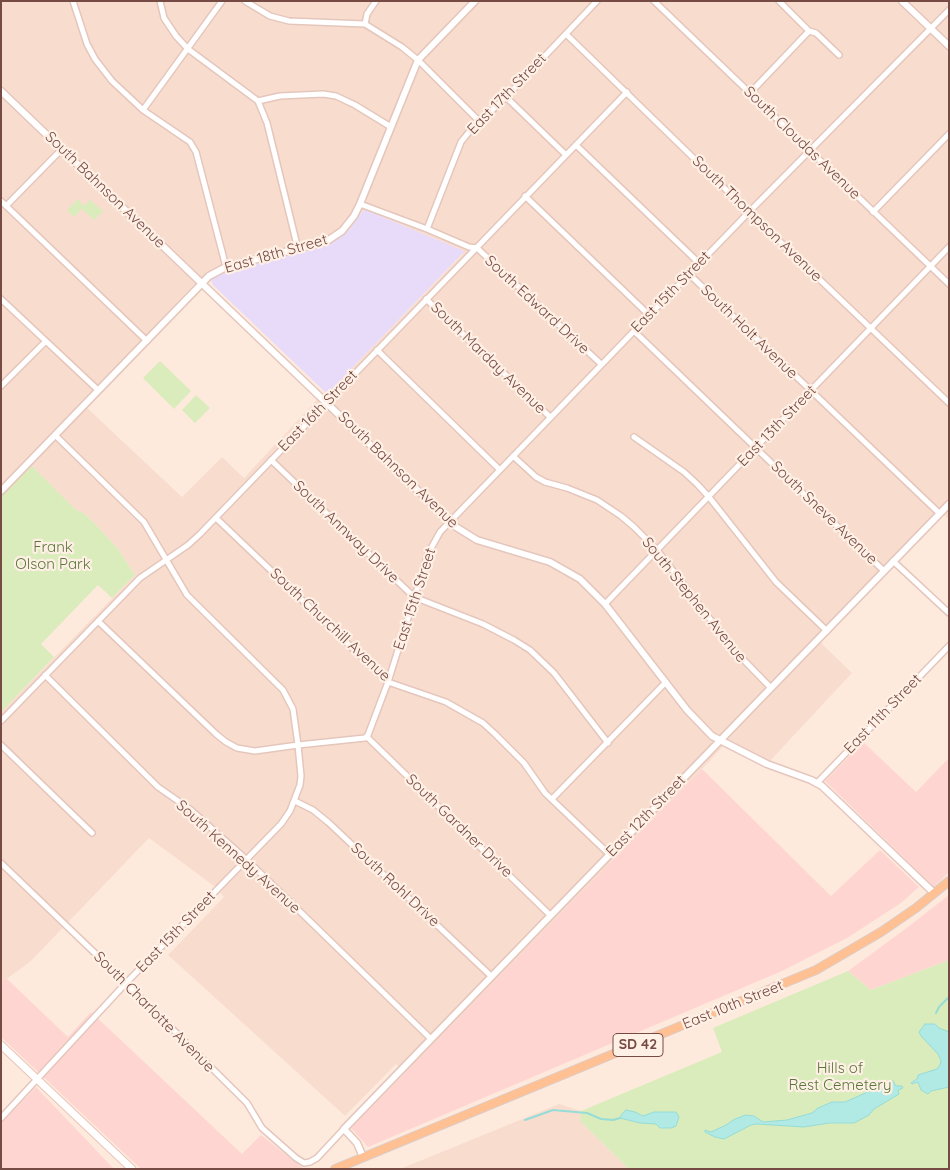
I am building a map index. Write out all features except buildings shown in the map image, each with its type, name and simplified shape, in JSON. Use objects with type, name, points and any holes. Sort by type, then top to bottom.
[{"type":"main road","name":"East 10th Street","points":[[335,1169],[816,970],[881,932],[949,881]]},
{"type":"main road","points":[[1,1045],[132,1169]]},
{"type":"street","points":[[74,1],[87,44],[95,59],[112,81],[143,110],[190,142],[196,152],[226,267]]},
{"type":"street","points":[[160,1],[164,18],[188,49],[258,101],[267,123],[298,248]]},
{"type":"street","points":[[143,110],[222,1]]},
{"type":"street","points":[[245,1],[265,14],[288,21],[365,24],[418,60],[480,122]]},
{"type":"street","points":[[365,24],[367,14],[376,1]]},
{"type":"street","name":"East 18th Street","points":[[1,491],[201,283],[218,270],[226,267],[327,240],[348,225],[360,204],[418,60],[475,1]]},
{"type":"street","name":"East 17th Street","points":[[427,229],[455,154],[469,132],[506,97],[597,1]]},
{"type":"street","name":"South Cloudas Avenue","points":[[654,1],[949,284]]},
{"type":"street","points":[[778,1],[809,31],[816,33],[839,55]]},
{"type":"street","points":[[902,1],[949,46]]},
{"type":"street","name":"East 15th Street","points":[[367,737],[388,682],[428,554],[440,532],[749,212],[949,10]]},
{"type":"street","points":[[750,92],[809,31]]},
{"type":"street","name":"South Thompson Avenue","points":[[566,34],[749,212],[949,402]]},
{"type":"street","name":"South Bahnson Avenue","points":[[1,91],[464,533],[477,540],[529,554],[566,570],[580,579],[605,604],[695,719],[720,741],[778,769],[817,783],[832,794],[934,893]]},
{"type":"street","name":"East 16th Street","points":[[1,720],[140,578],[188,545],[216,518],[626,92]]},
{"type":"street","points":[[258,101],[280,96],[323,94],[336,96],[355,104],[391,127]]},
{"type":"street","points":[[506,97],[566,155]]},
{"type":"street","points":[[873,212],[949,134]]},
{"type":"street","name":"South Holt Avenue","points":[[576,145],[699,264]]},
{"type":"street","points":[[6,206],[62,149]]},
{"type":"street","points":[[525,196],[650,315]]},
{"type":"street","points":[[1,201],[146,341]]},
{"type":"street","name":"South Edward Drive","points":[[360,204],[469,247],[476,248],[601,364]]},
{"type":"street","name":"East 13th Street","points":[[605,604],[949,247]]},
{"type":"street","name":"South Holt Avenue","points":[[689,274],[940,513]]},
{"type":"street","points":[[1,299],[98,390]]},
{"type":"street","name":"South Marday Avenue","points":[[426,299],[550,417]]},
{"type":"street","name":"South Sneve Avenue","points":[[634,331],[884,571]]},
{"type":"street","points":[[1,386],[45,342]]},
{"type":"street","points":[[378,350],[500,470]]},
{"type":"street","name":"East 15th Street","points":[[1,1118],[126,983],[281,824],[295,801],[301,776],[293,709],[282,690],[187,595],[144,522],[55,435]]},
{"type":"street","points":[[634,437],[684,472],[709,497],[776,582],[827,631]]},
{"type":"street","name":"South Stephen Avenue","points":[[514,456],[536,477],[545,482],[597,500],[634,527],[657,550],[733,649],[771,688]]},
{"type":"street","name":"South Annway Drive","points":[[271,460],[414,597],[483,624],[530,650],[554,673],[608,743]]},
{"type":"street","name":"East 12th Street","points":[[304,1163],[317,1158],[949,504]]},
{"type":"street","name":"South Churchill Avenue","points":[[216,518],[388,682],[446,702],[483,723],[513,750],[552,800],[609,854]]},
{"type":"street","name":"South Sneve Avenue","points":[[893,561],[949,613]]},
{"type":"street","points":[[98,621],[216,734],[237,748],[255,751],[367,737]]},
{"type":"street","name":"East 11th Street","points":[[817,783],[949,646]]},
{"type":"street","name":"South Kennedy Avenue","points":[[45,675],[158,787],[191,810],[246,860],[431,1039]]},
{"type":"street","points":[[552,800],[666,682]]},
{"type":"street","name":"South Gardner Drive","points":[[367,737],[550,915]]},
{"type":"street","points":[[1,746],[92,834]]},
{"type":"street","name":"South Rohl Drive","points":[[295,801],[312,810],[329,823],[491,976]]},
{"type":"street","name":"South Charlotte Avenue","points":[[1,863],[247,1103],[262,1128],[304,1163]]},
{"type":"street","points":[[344,1129],[357,1143],[362,1157]]},
{"type":"shaded area","points":[[1,1],[949,1],[949,519],[942,514],[820,642],[852,673],[770,761],[727,742],[406,1073],[396,1064],[345,1116],[168,955],[224,897],[214,886],[149,838],[31,961],[1,983],[1,712],[135,575],[118,549],[100,529],[85,514],[75,509],[32,466],[1,494]],"holes":[[[366,210],[462,250],[463,254],[328,393],[324,392],[244,478],[222,457],[182,497],[84,405],[43,445],[196,282],[211,280],[333,241],[349,230],[362,212]]]},
{"type":"shaded area","points":[[366,210],[464,252],[326,393],[213,285],[211,280],[233,268],[307,250],[333,241],[349,230],[362,212]]},
{"type":"shaded area","points":[[863,742],[916,792],[949,758],[949,872],[934,887],[825,781]]},
{"type":"shaded area","points":[[702,769],[831,896],[880,850],[919,887],[901,903],[847,938],[782,971],[368,1147],[351,1128]]},
{"type":"shaded area","points":[[949,895],[949,960],[871,990],[848,971],[908,927]]},
{"type":"shaded area","points":[[6,978],[68,1037],[91,1012],[242,1154],[261,1135],[304,1169],[141,1169],[1,1037],[1,983]]},
{"type":"shaded area","points":[[36,1087],[114,1169],[1,1169],[1,1123]]},
{"type":"shaded area","points":[[559,1104],[581,1111],[580,1121],[629,1169],[400,1169]]},
{"type":"green space","points":[[78,199],[84,206],[90,200],[103,211],[94,220],[82,209],[74,217],[67,210]]},
{"type":"green space","points":[[160,361],[191,391],[174,409],[143,378]]},
{"type":"green space","points":[[196,395],[210,408],[195,423],[182,410]]},
{"type":"green space","name":"Frank Olson Park","points":[[32,466],[75,509],[85,514],[100,529],[118,549],[135,575],[112,598],[98,585],[41,644],[54,657],[1,712],[1,494]]},
{"type":"green space","name":"Hills of Rest Cemetery","points":[[949,960],[949,1169],[629,1169],[580,1121],[581,1111],[722,1052],[713,1028],[848,971],[871,990]]},
{"type":"water","points":[[925,1024],[935,1024],[949,1032],[949,1087],[931,1091],[928,1094],[921,1090],[918,1082],[911,1083],[917,1079],[918,1075],[937,1069],[941,1061],[938,1054],[919,1032]]},
{"type":"water","points":[[893,1081],[896,1086],[902,1086],[903,1088],[898,1090],[899,1094],[854,1123],[829,1123],[804,1127],[756,1124],[724,1139],[705,1132],[705,1130],[711,1132],[746,1115],[754,1116],[763,1122],[787,1120],[812,1113],[832,1102],[845,1102]]},
{"type":"water","points":[[626,1110],[643,1116],[654,1112],[676,1112],[679,1117],[676,1126],[660,1128],[656,1124],[640,1123],[620,1118]]},
{"type":"waterway","points":[[936,1013],[949,997]]},
{"type":"waterway","points":[[525,1120],[553,1110],[587,1113],[601,1119],[613,1120],[620,1118]]}]
